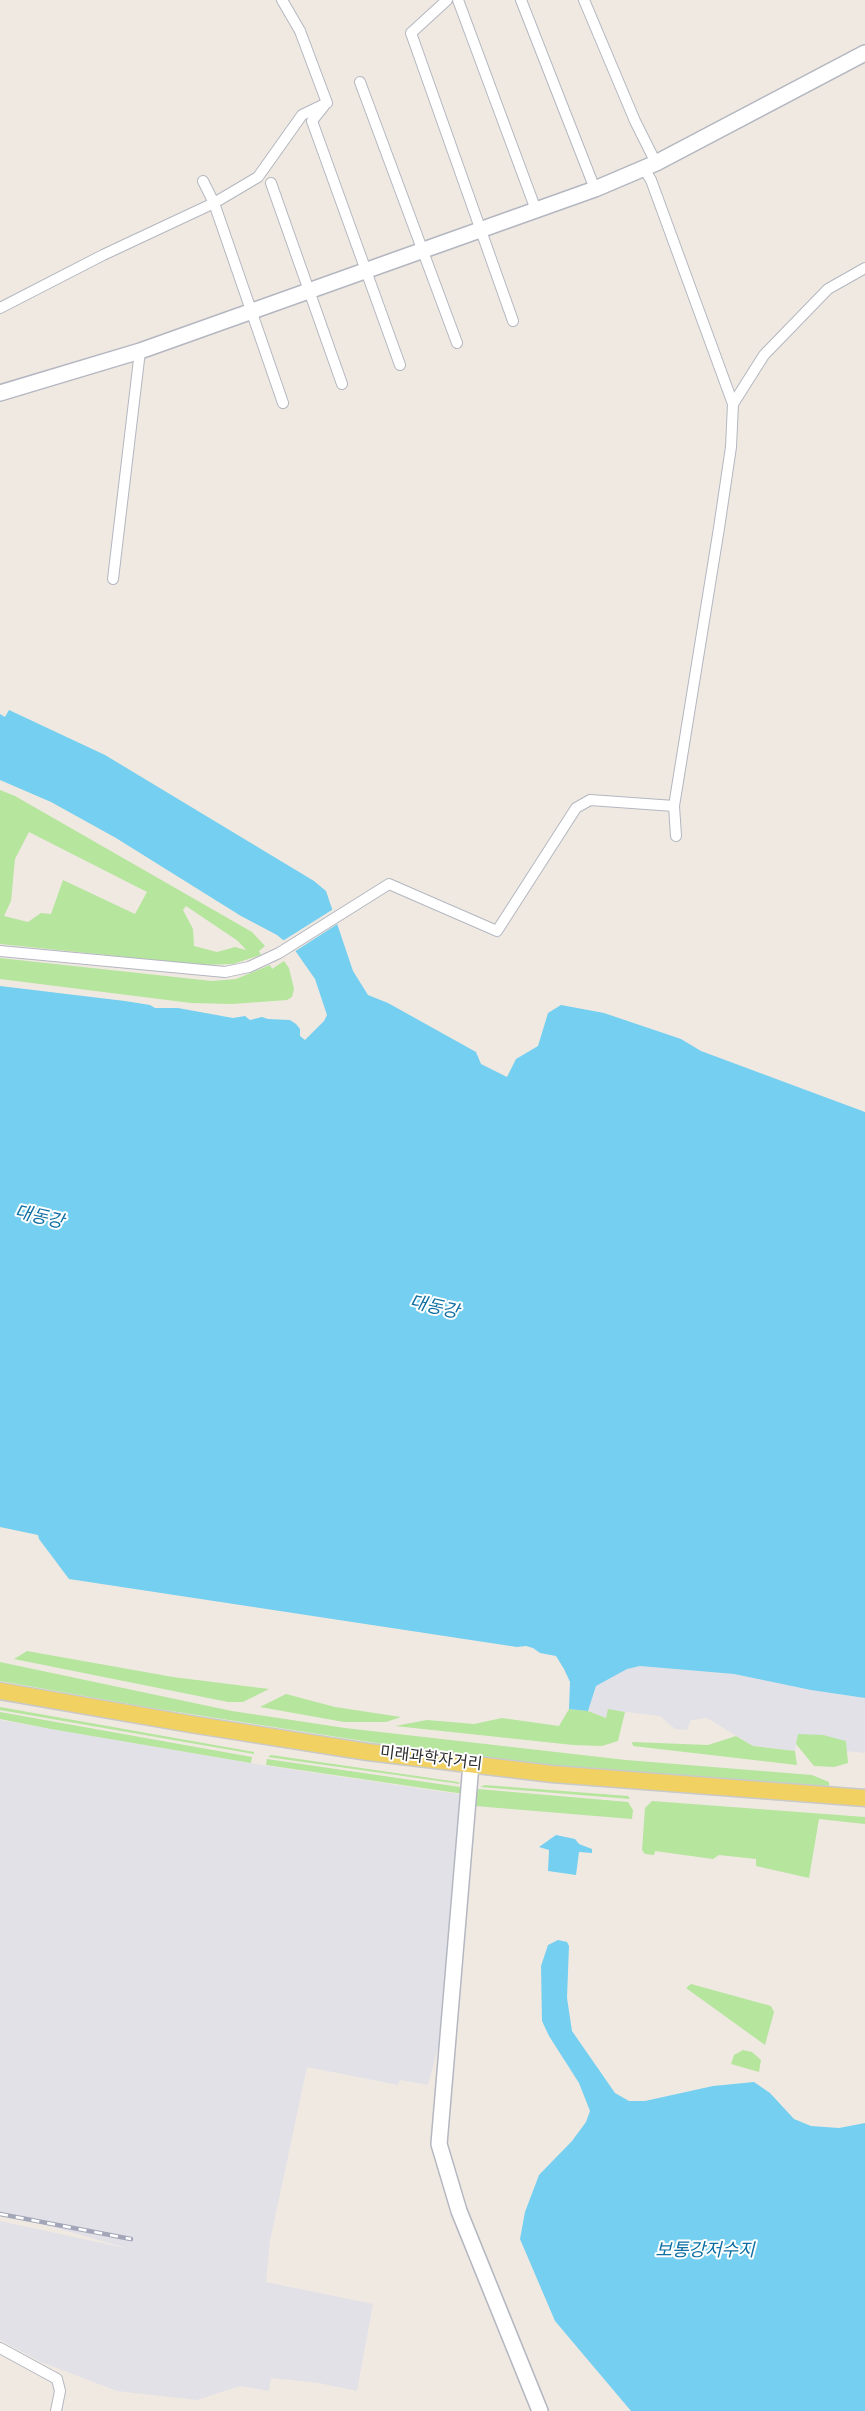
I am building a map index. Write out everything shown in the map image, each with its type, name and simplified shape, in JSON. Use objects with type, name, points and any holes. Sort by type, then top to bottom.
[{"type":"main road","name":"미래과학자거리","points":[[0,1691],[368,1752],[654,1784],[865,1798]]},
{"type":"street","points":[[282,0],[300,31],[327,103]]},
{"type":"street","points":[[447,0],[411,33],[513,321]]},
{"type":"street","points":[[458,0],[536,210]]},
{"type":"street","points":[[521,0],[595,188]]},
{"type":"street","points":[[584,0],[635,121],[650,166],[651,180],[686,281],[733,404],[731,446],[674,806],[676,836]]},
{"type":"street","points":[[0,393],[140,351],[595,188],[650,166],[865,53]]},
{"type":"street","points":[[360,82],[458,343]]},
{"type":"street","points":[[0,308],[103,255],[214,203],[258,177],[302,115],[327,103]]},
{"type":"street","points":[[327,103],[312,120],[400,365]]},
{"type":"street","points":[[203,181],[214,203],[284,403]]},
{"type":"street","points":[[271,183],[342,384]]},
{"type":"street","points":[[733,404],[764,355],[828,290],[865,268]]},
{"type":"street","points":[[113,579],[140,351]]},
{"type":"street","points":[[0,951],[224,972],[249,966],[278,953],[388,884],[497,931],[576,808],[590,800],[674,806]]},
{"type":"street","points":[[471,1764],[439,2144],[458,2212],[540,2411]]},
{"type":"street","points":[[0,2348],[57,2379],[60,2391],[56,2411]]},
{"type":"shaded area","points":[[640,1666],[734,1674],[811,1690],[865,1698],[865,1753],[846,1751],[798,1734],[795,1751],[753,1746],[707,1718],[691,1720],[687,1730],[675,1729],[660,1716],[609,1710],[607,1718],[588,1711],[596,1686],[627,1669]]},
{"type":"shaded area","points":[[0,1720],[262,1765],[464,1795],[443,2029],[428,2085],[400,2080],[398,2085],[307,2067],[270,2241],[266,2282],[373,2304],[357,2391],[319,2383],[271,2378],[269,2391],[240,2386],[197,2400],[117,2391],[41,2362],[0,2340],[0,2221],[130,2249],[0,2212]]},
{"type":"green space","points":[[0,790],[15,796],[252,932],[265,946],[259,951],[261,955],[233,964],[203,965],[0,944]],"holes":[[[29,832],[147,892],[135,914],[63,880],[51,914],[41,913],[28,922],[4,916],[11,901],[15,859]],[[186,906],[238,941],[246,950],[235,947],[217,952],[194,946],[193,929],[183,910]]]},
{"type":"green space","points":[[0,958],[212,981],[236,979],[270,965],[272,969],[284,961],[289,968],[294,989],[292,997],[287,1000],[232,1004],[191,1003],[0,979]]},
{"type":"green space","points":[[27,1651],[173,1677],[269,1689],[243,1702],[228,1702],[14,1659]]},
{"type":"green space","points":[[0,1662],[232,1711],[345,1728],[626,1760],[812,1775],[829,1782],[829,1786],[551,1766],[408,1748],[152,1708],[0,1681]]},
{"type":"green space","points":[[286,1694],[335,1707],[401,1717],[386,1722],[344,1722],[260,1707]]},
{"type":"green space","points":[[0,1707],[254,1752],[254,1754],[0,1710]]},
{"type":"green space","points":[[569,1709],[588,1711],[606,1718],[608,1709],[625,1712],[618,1741],[602,1746],[573,1745],[395,1726],[427,1720],[474,1724],[502,1718],[559,1726]]},
{"type":"green space","points":[[0,1712],[252,1757],[251,1763],[0,1719]]},
{"type":"green space","points":[[798,1734],[823,1735],[846,1741],[848,1763],[834,1767],[814,1766],[796,1744]]},
{"type":"green space","points":[[736,1736],[753,1746],[795,1751],[797,1765],[633,1746],[632,1742],[708,1745]]},
{"type":"green space","points":[[271,1755],[458,1782],[460,1784],[268,1757]]},
{"type":"green space","points":[[267,1759],[460,1787],[464,1794],[266,1765]]},
{"type":"green space","points":[[485,1785],[628,1796],[630,1799],[480,1787]]},
{"type":"green space","points":[[478,1789],[628,1802],[633,1810],[632,1819],[475,1806]]},
{"type":"green space","points":[[652,1801],[865,1817],[865,1824],[819,1819],[809,1878],[756,1866],[756,1859],[719,1855],[713,1859],[655,1851],[654,1855],[645,1854],[642,1850],[645,1808]]},
{"type":"green space","points":[[691,1984],[771,2006],[774,2012],[765,2045],[686,1988]]},
{"type":"green space","points":[[743,2050],[752,2052],[761,2060],[759,2072],[731,2064],[734,2055]]},
{"type":"water","name":"대동강","points":[[9,710],[105,755],[314,881],[326,891],[353,971],[368,995],[388,1003],[476,1052],[481,1064],[507,1077],[516,1059],[538,1046],[548,1013],[561,1005],[604,1013],[681,1039],[701,1051],[865,1112],[865,1698],[811,1690],[734,1674],[640,1666],[627,1669],[596,1686],[588,1711],[569,1709],[570,1682],[564,1669],[556,1656],[540,1653],[533,1648],[69,1579],[38,1535],[0,1527],[0,986],[125,1001],[150,1005],[155,1008],[178,1008],[233,1018],[245,1016],[250,1020],[262,1017],[290,1020],[300,1029],[300,1036],[305,1040],[324,1021],[327,1015],[315,979],[294,949],[277,935],[241,916],[116,838],[51,802],[0,780],[0,714],[5,717]]},
{"type":"water","points":[[556,1835],[575,1839],[579,1844],[592,1849],[592,1853],[579,1852],[576,1875],[548,1871],[549,1850],[539,1847]]},
{"type":"water","name":"보통강저수지","points":[[558,1940],[567,1942],[569,1946],[567,1998],[572,2031],[615,2093],[629,2101],[645,2101],[713,2086],[754,2082],[770,2093],[794,2119],[811,2126],[839,2128],[865,2123],[865,2411],[631,2411],[555,2321],[520,2239],[525,2212],[539,2175],[572,2141],[586,2122],[590,2111],[579,2083],[549,2036],[542,2021],[541,1966],[548,1945]]},
{"type":"pier","points":[[335,908],[339,923],[294,952],[281,942]]},
{"type":"railway","points":[[0,2214],[131,2239]]}]
